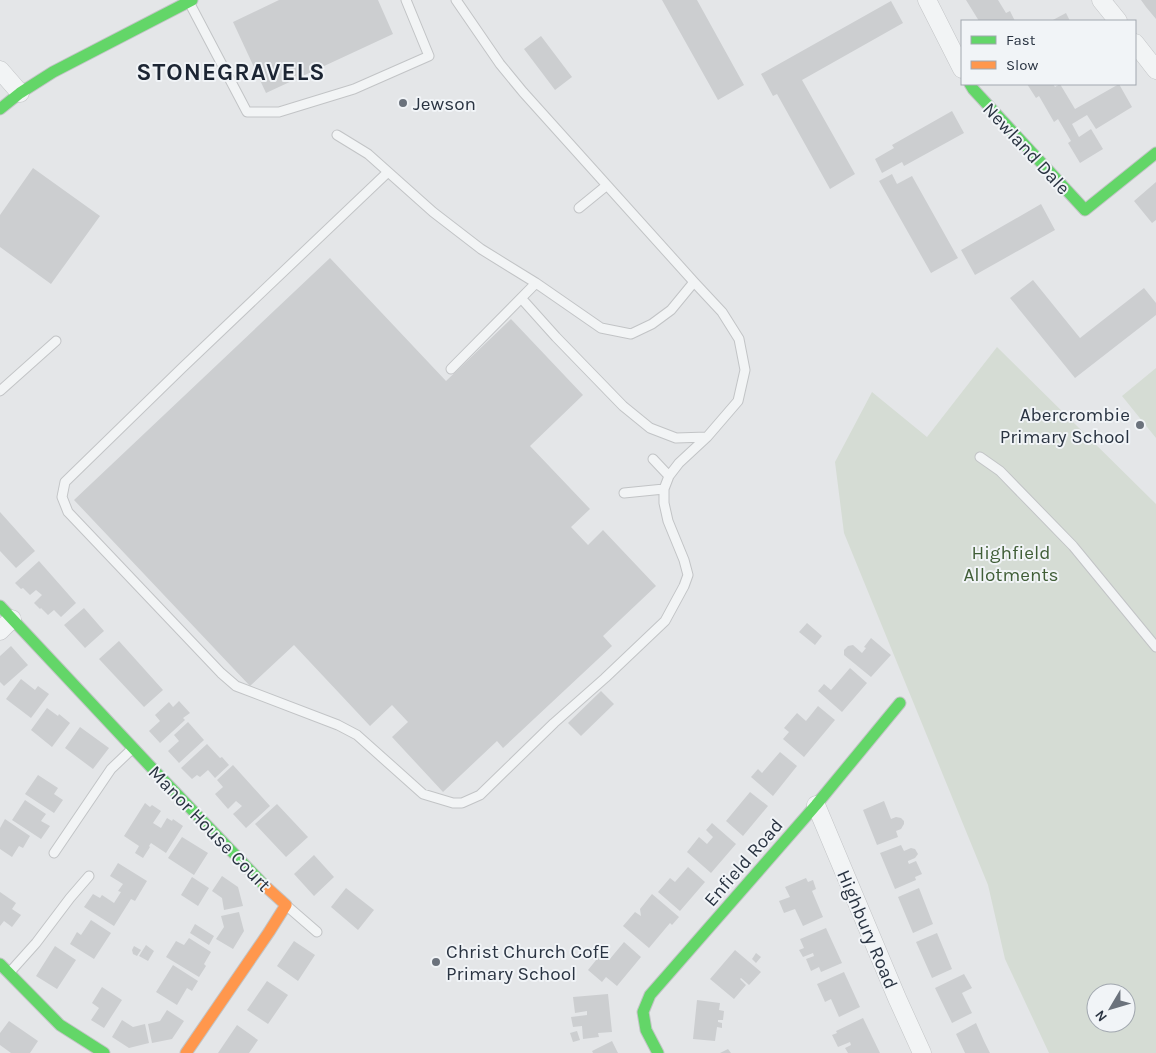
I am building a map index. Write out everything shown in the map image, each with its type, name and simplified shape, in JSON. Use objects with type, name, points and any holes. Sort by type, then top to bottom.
[{"type":"street","points":[[927,0],[961,67]]},
{"type":"street","points":[[1101,0],[1117,20]]},
{"type":"street","points":[[0,109],[20,93],[53,72],[191,1]]},
{"type":"street","points":[[1136,44],[1156,70]]},
{"type":"street","points":[[0,70],[20,93]]},
{"type":"street","name":"Newland Dale","points":[[971,85],[1085,210],[1156,153]]},
{"type":"street","name":"Manor House Court","points":[[0,606],[6,625],[133,748],[263,884],[286,905],[186,1053]]},
{"type":"street","name":"Enfield Road","points":[[658,1053],[646,1030],[643,1012],[650,995],[816,805],[900,703]]},
{"type":"street","name":"Highbury Road","points":[[816,805],[922,1053]]},
{"type":"street","points":[[0,964],[60,1024],[104,1053]]},
{"type":"lane","points":[[191,1],[247,112],[279,112],[354,90],[429,56],[406,0]]},
{"type":"lane","points":[[388,172],[64,482],[62,497],[68,512],[221,674],[236,686],[338,725],[358,735],[423,794],[462,804],[480,795],[554,723],[665,621],[688,575],[668,521],[664,503],[664,489],[669,476],[679,463],[707,437],[738,401],[746,370],[739,339],[722,312],[606,186],[523,92],[500,64],[456,0]]},
{"type":"lane","points":[[337,135],[368,154],[433,212],[481,249],[536,283],[601,328],[631,334],[652,324],[671,310],[694,282]]},
{"type":"lane","points":[[579,208],[606,186]]},
{"type":"lane","points":[[451,368],[536,283]]},
{"type":"lane","points":[[521,298],[623,406],[650,428],[676,438],[707,437]]},
{"type":"lane","points":[[0,391],[56,341]]},
{"type":"lane","points":[[980,457],[1000,471],[1073,546],[1156,647]]},
{"type":"lane","points":[[653,459],[669,476]]},
{"type":"lane","points":[[624,493],[664,489]]},
{"type":"lane","points":[[54,853],[112,769],[133,748]]},
{"type":"lane","points":[[9,974],[89,876]]},
{"type":"lane","points":[[286,905],[317,932]]},
{"type":"green space","name":"Highfield Allotments","points":[[997,347],[1156,504],[1156,1053],[1049,1053],[1005,959],[988,885],[844,533],[835,462],[872,392],[927,437]]},
{"type":"green space","points":[[1156,368],[1156,438],[1122,396]]},
{"type":"building","points":[[279,0],[378,0],[393,34],[266,93],[233,22]]},
{"type":"building","points":[[662,0],[697,0],[744,85],[718,100]]},
{"type":"building","points":[[966,0],[998,0],[1006,13],[1010,11],[1014,20],[978,20]]},
{"type":"building","points":[[1141,0],[1156,0],[1156,19],[1146,7]]},
{"type":"building","points":[[891,1],[903,23],[802,80],[855,174],[830,189],[777,94],[773,96],[761,74]]},
{"type":"building","points":[[1066,13],[1070,20],[1053,20]]},
{"type":"building","points":[[541,36],[572,77],[555,90],[524,49]]},
{"type":"building","points":[[1028,85],[1054,85],[1055,87],[1061,85],[1075,109],[1120,85],[1132,107],[1096,129],[1087,115],[1072,124],[1079,137],[1091,129],[1103,149],[1080,163],[1068,143],[1071,141],[1058,119],[1054,122],[1039,96],[1036,98]]},
{"type":"building","points":[[952,111],[964,133],[904,166],[902,162],[882,173],[875,159],[894,148],[892,145]]},
{"type":"building","points":[[33,168],[100,216],[51,284],[0,247],[0,215]]},
{"type":"building","points":[[892,174],[897,184],[912,176],[958,258],[931,273],[879,181]]},
{"type":"building","points":[[1156,182],[1156,220],[1152,223],[1134,201]]},
{"type":"building","points":[[1041,204],[1055,230],[975,275],[961,250]]},
{"type":"building","points":[[330,258],[446,381],[511,319],[583,395],[530,446],[590,509],[571,527],[588,545],[603,530],[656,586],[603,636],[612,646],[503,748],[497,741],[443,792],[392,737],[408,722],[392,705],[370,726],[294,645],[250,686],[74,500]]},
{"type":"building","points":[[1033,280],[1080,338],[1144,288],[1156,303],[1156,315],[1075,378],[1010,298]]},
{"type":"building","points":[[0,512],[35,551],[16,568],[0,551]]},
{"type":"building","points":[[39,561],[76,603],[61,617],[54,610],[48,615],[34,603],[42,595],[36,590],[30,595],[15,583]]},
{"type":"building","points":[[84,608],[104,631],[85,648],[64,625]]},
{"type":"building","points":[[807,623],[822,636],[815,645],[799,632]]},
{"type":"building","points":[[871,638],[891,655],[871,677],[844,655],[844,650],[848,646],[853,645],[862,653]]},
{"type":"building","points":[[119,641],[163,690],[144,707],[99,659]]},
{"type":"building","points":[[11,646],[28,665],[4,686],[0,682],[0,656]]},
{"type":"building","points":[[850,668],[867,683],[842,712],[818,691],[824,684],[831,690]]},
{"type":"building","points":[[21,679],[35,690],[38,686],[49,694],[31,718],[6,699]]},
{"type":"building","points":[[601,691],[614,704],[581,736],[568,723]]},
{"type":"building","points":[[179,701],[190,713],[160,743],[149,731],[160,721],[155,715],[169,702],[173,707]]},
{"type":"building","points":[[818,706],[835,720],[804,757],[783,739],[789,732],[784,728],[797,713],[806,721]]},
{"type":"building","points":[[47,708],[58,716],[59,714],[70,723],[52,747],[31,730]]},
{"type":"building","points":[[188,722],[204,740],[179,763],[168,751],[179,741],[174,735]]},
{"type":"building","points":[[80,727],[109,748],[93,769],[65,748]]},
{"type":"building","points":[[207,744],[229,765],[215,778],[208,770],[200,777],[197,775],[192,779],[181,768]]},
{"type":"building","points":[[780,752],[797,766],[773,796],[751,777],[758,769],[762,773]]},
{"type":"building","points":[[233,765],[270,806],[246,828],[233,814],[242,806],[236,801],[228,809],[215,794],[223,787],[217,780]]},
{"type":"building","points":[[38,775],[58,788],[54,794],[63,800],[54,813],[25,794]]},
{"type":"building","points":[[750,792],[768,806],[743,836],[726,821]]},
{"type":"building","points":[[25,800],[46,814],[41,821],[50,826],[41,839],[12,820]]},
{"type":"building","points":[[884,801],[891,819],[901,818],[904,824],[901,829],[896,831],[898,837],[877,845],[863,810]]},
{"type":"building","points":[[145,803],[161,811],[153,823],[161,828],[167,818],[172,821],[173,819],[183,826],[166,853],[151,843],[143,858],[135,853],[139,846],[124,836]]},
{"type":"building","points":[[277,804],[308,837],[286,857],[255,824]]},
{"type":"building","points":[[5,819],[30,836],[23,848],[19,846],[12,857],[0,849],[0,828]]},
{"type":"building","points":[[712,823],[736,844],[711,873],[687,852],[699,837],[707,844],[713,837],[706,830]]},
{"type":"building","points":[[182,837],[208,853],[194,875],[168,858]]},
{"type":"building","points":[[901,845],[904,851],[911,848],[915,849],[918,854],[908,862],[909,864],[916,861],[922,874],[915,877],[916,880],[895,889],[880,853]]},
{"type":"building","points":[[314,855],[334,877],[314,896],[294,874]]},
{"type":"building","points":[[118,863],[147,881],[135,901],[131,899],[114,926],[84,907],[93,894],[100,898],[102,895],[114,903],[121,892],[118,891],[123,884],[110,876]]},
{"type":"building","points":[[688,867],[705,882],[680,911],[658,892],[670,878],[675,882]]},
{"type":"building","points":[[222,876],[238,887],[243,906],[224,910],[222,898],[212,891]]},
{"type":"building","points":[[192,877],[209,888],[198,906],[181,895]]},
{"type":"building","points":[[806,878],[808,882],[813,880],[816,889],[812,891],[823,917],[803,926],[795,909],[784,913],[779,901],[790,897],[785,887]]},
{"type":"building","points":[[346,888],[374,910],[358,930],[331,907]]},
{"type":"building","points":[[919,888],[933,924],[913,933],[898,897]]},
{"type":"building","points":[[0,892],[16,903],[12,909],[21,915],[12,927],[4,921],[0,926]]},
{"type":"building","points":[[652,894],[679,917],[672,925],[670,923],[649,948],[623,926],[635,912],[641,916],[640,909]]},
{"type":"building","points":[[239,912],[244,931],[233,949],[216,939],[224,927],[221,916]]},
{"type":"building","points":[[91,920],[111,933],[94,959],[70,944],[77,932],[81,935]]},
{"type":"building","points":[[195,924],[214,936],[209,945],[190,933]]},
{"type":"building","points":[[826,928],[842,963],[821,972],[819,967],[811,971],[806,959],[814,956],[813,953],[803,957],[799,950],[804,948],[800,939]]},
{"type":"building","points":[[937,933],[952,969],[932,978],[916,942]]},
{"type":"building","points":[[189,938],[211,952],[204,964],[206,966],[199,977],[166,957],[176,941],[184,945]]},
{"type":"building","points":[[294,941],[315,955],[298,981],[277,966]]},
{"type":"building","points":[[624,942],[641,957],[617,986],[606,977],[602,982],[588,970],[601,954],[609,960]]},
{"type":"building","points":[[146,945],[154,951],[148,961],[139,956]]},
{"type":"building","points":[[55,946],[76,960],[57,989],[36,976]]},
{"type":"building","points":[[134,946],[141,950],[137,956],[133,954]]},
{"type":"building","points":[[735,950],[761,972],[749,985],[740,979],[746,985],[734,999],[710,979]]},
{"type":"building","points":[[756,953],[761,957],[756,963],[752,959]]},
{"type":"building","points":[[173,965],[198,981],[192,991],[187,988],[177,1005],[156,992]]},
{"type":"building","points":[[844,972],[860,1007],[839,1017],[831,999],[825,1002],[817,984]]},
{"type":"building","points":[[964,974],[972,988],[962,993],[972,1013],[952,1023],[935,988]]},
{"type":"building","points":[[267,981],[288,995],[268,1024],[247,1010]]},
{"type":"building","points":[[102,987],[122,1000],[104,1028],[91,1020],[99,1008],[92,1003]]},
{"type":"building","points":[[608,994],[612,1032],[598,1033],[599,1037],[583,1039],[582,1026],[573,1027],[571,1017],[587,1015],[587,1011],[575,1013],[573,997]]},
{"type":"building","points":[[697,1000],[720,1003],[719,1010],[724,1011],[723,1020],[718,1020],[718,1022],[722,1023],[722,1028],[717,1027],[715,1041],[693,1039]]},
{"type":"building","points":[[167,1010],[184,1021],[172,1039],[152,1043],[148,1024],[160,1021]]},
{"type":"building","points":[[863,1018],[880,1053],[848,1053],[845,1048],[851,1045],[850,1042],[838,1047],[832,1035],[837,1033],[836,1031]]},
{"type":"building","points":[[122,1020],[133,1027],[145,1024],[149,1043],[129,1048],[112,1037]]},
{"type":"building","points":[[9,1021],[38,1041],[30,1053],[11,1053],[0,1045],[0,1033]]},
{"type":"building","points":[[976,1023],[990,1053],[965,1053],[956,1034]]},
{"type":"building","points":[[237,1025],[258,1040],[249,1053],[218,1053]]},
{"type":"building","points":[[577,1031],[580,1040],[573,1042],[570,1033]]},
{"type":"building","points":[[612,1041],[618,1053],[593,1053],[592,1051]]},
{"type":"building","points":[[728,1049],[731,1053],[720,1053]]},
{"type":"traffic: fast","points":[[0,109],[20,93],[53,72],[192,0]]},
{"type":"traffic: fast","points":[[971,85],[1085,210],[1156,153]]},
{"type":"traffic: fast","points":[[0,606],[265,886]]},
{"type":"traffic: fast","points":[[658,1053],[646,1030],[643,1012],[650,995],[816,805],[900,703]]},
{"type":"traffic: fast","points":[[0,964],[60,1025],[104,1053]]},
{"type":"traffic: slow","points":[[186,1053],[286,905],[265,886]]},
{"type":"place","name":"Jewson","points":[[403,103]]},
{"type":"place","name":"Abercrombie Primary School","points":[[1140,425]]},
{"type":"place","name":"Christ Church CofE Primary School","points":[[436,962]]},
{"type":"district","name":"STONEGRAVELS","points":[[231,72]]}]
